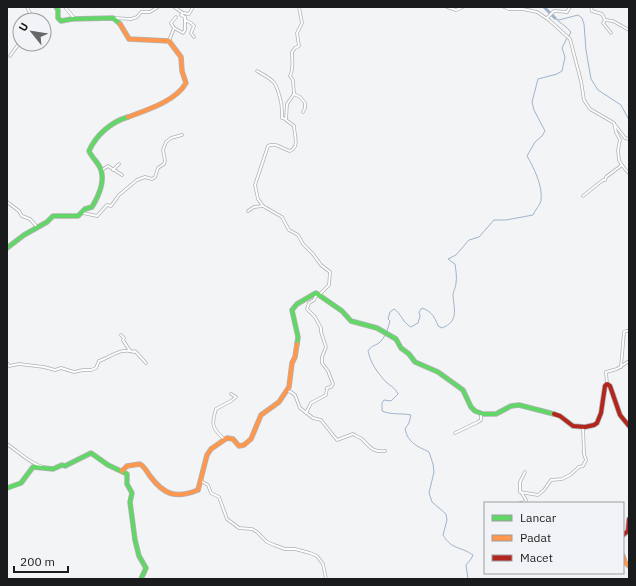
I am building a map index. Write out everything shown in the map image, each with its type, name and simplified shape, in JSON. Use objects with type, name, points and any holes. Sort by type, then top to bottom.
[{"type":"street","points":[[56,7],[58,10],[59,20],[113,18],[131,19],[136,17],[141,12],[150,12],[158,7]]},
{"type":"street","points":[[64,7],[75,19]]},
{"type":"street","points":[[174,7],[183,13],[189,14],[192,8]]},
{"type":"street","points":[[286,119],[287,104],[294,94],[293,80],[290,76],[293,61],[292,52],[299,46],[297,41],[297,33],[302,23],[299,7]]},
{"type":"street","points":[[447,7],[456,10],[463,7]]},
{"type":"street","points":[[504,7],[509,9],[534,10],[547,18],[570,39],[581,81],[584,100],[590,109],[614,122],[623,136],[629,139]]},
{"type":"street","points":[[547,18],[551,13],[556,11],[567,12],[570,7]]},
{"type":"street","points":[[591,7],[592,11],[602,14],[605,20],[603,23],[611,33]]},
{"type":"street","points":[[183,13],[181,15],[185,17],[185,20],[194,26],[191,32],[194,38]]},
{"type":"street","points":[[176,17],[171,23],[174,28],[183,33],[185,30],[185,20]]},
{"type":"street","points":[[113,18],[117,20],[129,39],[169,41]]},
{"type":"street","points":[[605,20],[613,21],[629,30]]},
{"type":"street","points":[[169,41],[174,28]]},
{"type":"street","points":[[90,215],[91,208],[102,178],[101,171],[89,151],[93,142],[110,125],[119,120],[154,108],[182,90],[185,86],[186,81],[181,66],[181,57],[169,41]]},
{"type":"street","points":[[10,56],[13,52]]},
{"type":"street","points":[[122,471],[127,466],[135,464],[142,465],[158,487],[179,496],[198,490],[207,455],[211,449],[227,438],[231,438],[239,446],[250,440],[261,415],[279,402],[288,391],[291,383],[292,363],[298,339],[292,310],[297,304],[319,293],[329,285],[330,272],[321,265],[314,254],[303,244],[298,236],[289,230],[282,217],[263,206],[257,196],[255,185],[266,148],[269,144],[271,144],[293,150],[295,147],[296,138],[294,126],[286,121],[286,119],[282,118],[279,93],[276,84],[257,71]]},
{"type":"street","points":[[294,94],[300,97],[305,103],[303,112]]},
{"type":"street","points":[[615,125],[616,132],[620,140],[618,160],[629,173]]},
{"type":"street","points":[[82,212],[97,216],[107,205],[111,206],[119,194],[137,180],[144,177],[152,179],[156,177],[158,168],[166,161],[163,150],[166,142],[171,138],[182,135]]},
{"type":"street","points":[[113,170],[119,164]]},
{"type":"street","points":[[583,196],[622,165]]},
{"type":"street","points":[[101,171],[108,166],[122,175]]},
{"type":"street","points":[[7,202],[19,211],[22,216],[30,219],[38,228]]},
{"type":"street","points":[[248,211],[263,206]]},
{"type":"street","points":[[7,248],[24,235],[47,222],[53,216],[60,214],[78,216],[85,209],[91,208]]},
{"type":"street","points":[[319,293],[342,311],[351,321],[382,330],[396,339],[400,346],[413,360],[438,372],[460,386],[473,410],[482,413],[496,414],[511,406],[523,406],[558,415],[571,425],[583,427],[594,425],[598,421],[604,399],[605,386],[607,384],[606,372],[621,367],[629,361]]},
{"type":"street","points":[[306,413],[311,403],[326,395],[327,388],[331,387],[333,384],[328,370],[322,363],[322,357],[326,347],[321,328],[315,317],[307,308],[309,303],[314,300],[319,293]]},
{"type":"street","points":[[621,367],[624,332],[629,331]]},
{"type":"street","points":[[120,335],[124,338],[122,340],[130,351]]},
{"type":"street","points":[[7,363],[9,366],[19,364],[55,370],[60,368],[76,372],[96,368],[99,361],[117,352],[130,351],[135,351],[146,363]]},
{"type":"street","points":[[607,384],[610,386],[620,415],[629,426]]},
{"type":"street","points":[[288,391],[294,394],[300,408],[313,418],[321,420],[336,440],[353,434],[369,447],[378,452],[385,451]]},
{"type":"street","points":[[224,439],[214,429],[213,422],[216,410],[236,397],[231,394]]},
{"type":"street","points":[[455,433],[481,420],[482,413]]},
{"type":"street","points":[[520,492],[539,495],[551,480],[562,479],[570,476],[585,464],[586,460],[584,454],[583,427]]},
{"type":"street","points":[[7,444],[16,449],[30,461],[53,469],[62,465],[65,466],[91,453],[108,465],[122,471],[128,476],[127,484],[132,493],[130,501],[135,540],[139,556],[146,568],[141,579]]},
{"type":"street","points":[[7,488],[21,484],[33,467],[46,467]]},
{"type":"street","points":[[525,472],[520,482],[520,492],[526,500],[525,502]]},
{"type":"street","points":[[201,481],[208,486],[211,493],[219,497],[227,519],[230,522],[240,529],[252,529],[259,533],[267,542],[284,549],[295,549],[313,554],[323,564],[326,579]]},
{"type":"street","points":[[624,534],[628,531],[629,519]]},
{"type":"waterway","points":[[544,7],[555,18]]},
{"type":"waterway","points":[[557,19],[559,20],[578,15],[582,18],[591,79],[598,90],[621,105],[629,120]]},
{"type":"waterway","points":[[555,18],[571,32],[569,36]]},
{"type":"waterway","points":[[468,579],[466,565],[473,555],[453,546],[446,540],[443,535],[447,520],[446,514],[432,502],[429,493],[434,472],[429,452],[414,444],[406,434],[405,429],[409,423],[411,415],[382,411],[382,403],[384,400],[391,401],[398,394],[377,371],[368,351],[371,347],[383,339],[390,321],[388,319],[390,312],[394,309],[411,327],[418,323],[420,316],[419,312],[422,308],[428,311],[436,320],[438,326],[442,328],[451,322],[454,314],[453,292],[456,285],[456,278],[455,264],[448,259],[456,255],[469,240],[479,237],[494,220],[506,220],[533,215],[541,201],[541,189],[527,156],[535,142],[545,131],[534,110],[532,102],[538,79],[557,74],[562,71],[565,57],[562,48],[567,38]]},
{"type":"traffic: fast","points":[[56,7],[58,10],[58,18],[61,21],[72,19],[113,18],[120,24]]},
{"type":"traffic: fast","points":[[7,248],[24,235],[47,222],[53,216],[78,216],[85,209],[92,207],[100,189],[102,175],[100,167],[89,151],[92,145],[105,130],[116,122],[128,117]]},
{"type":"traffic: fast","points":[[297,344],[298,337],[292,310],[297,304],[316,293],[342,311],[351,321],[377,328],[396,339],[401,348],[409,354],[415,362],[438,372],[463,390],[471,407],[475,411],[483,414],[496,414],[511,406],[519,405],[554,414]]},
{"type":"traffic: fast","points":[[7,488],[21,483],[33,467],[53,469],[62,465],[65,466],[91,453],[108,465],[127,474],[127,484],[132,493],[130,502],[135,540],[139,556],[146,568],[141,579]]},
{"type":"traffic: slow","points":[[120,24],[129,39],[169,41],[181,57],[182,71],[186,83],[168,100],[128,117]]},
{"type":"traffic: slow","points":[[122,471],[127,466],[140,464],[160,487],[171,494],[177,495],[198,490],[207,455],[211,449],[227,438],[233,439],[239,446],[244,445],[251,439],[261,415],[279,402],[289,387],[292,363],[295,357],[297,344]]},
{"type":"traffic: slow","points":[[624,559],[629,566]]},
{"type":"traffic: jam","points":[[554,414],[560,416],[573,426],[585,427],[594,425],[597,423],[601,413],[605,386],[607,384],[610,386],[620,415],[629,426]]},
{"type":"traffic: jam","points":[[624,534],[628,531],[629,519]]}]
